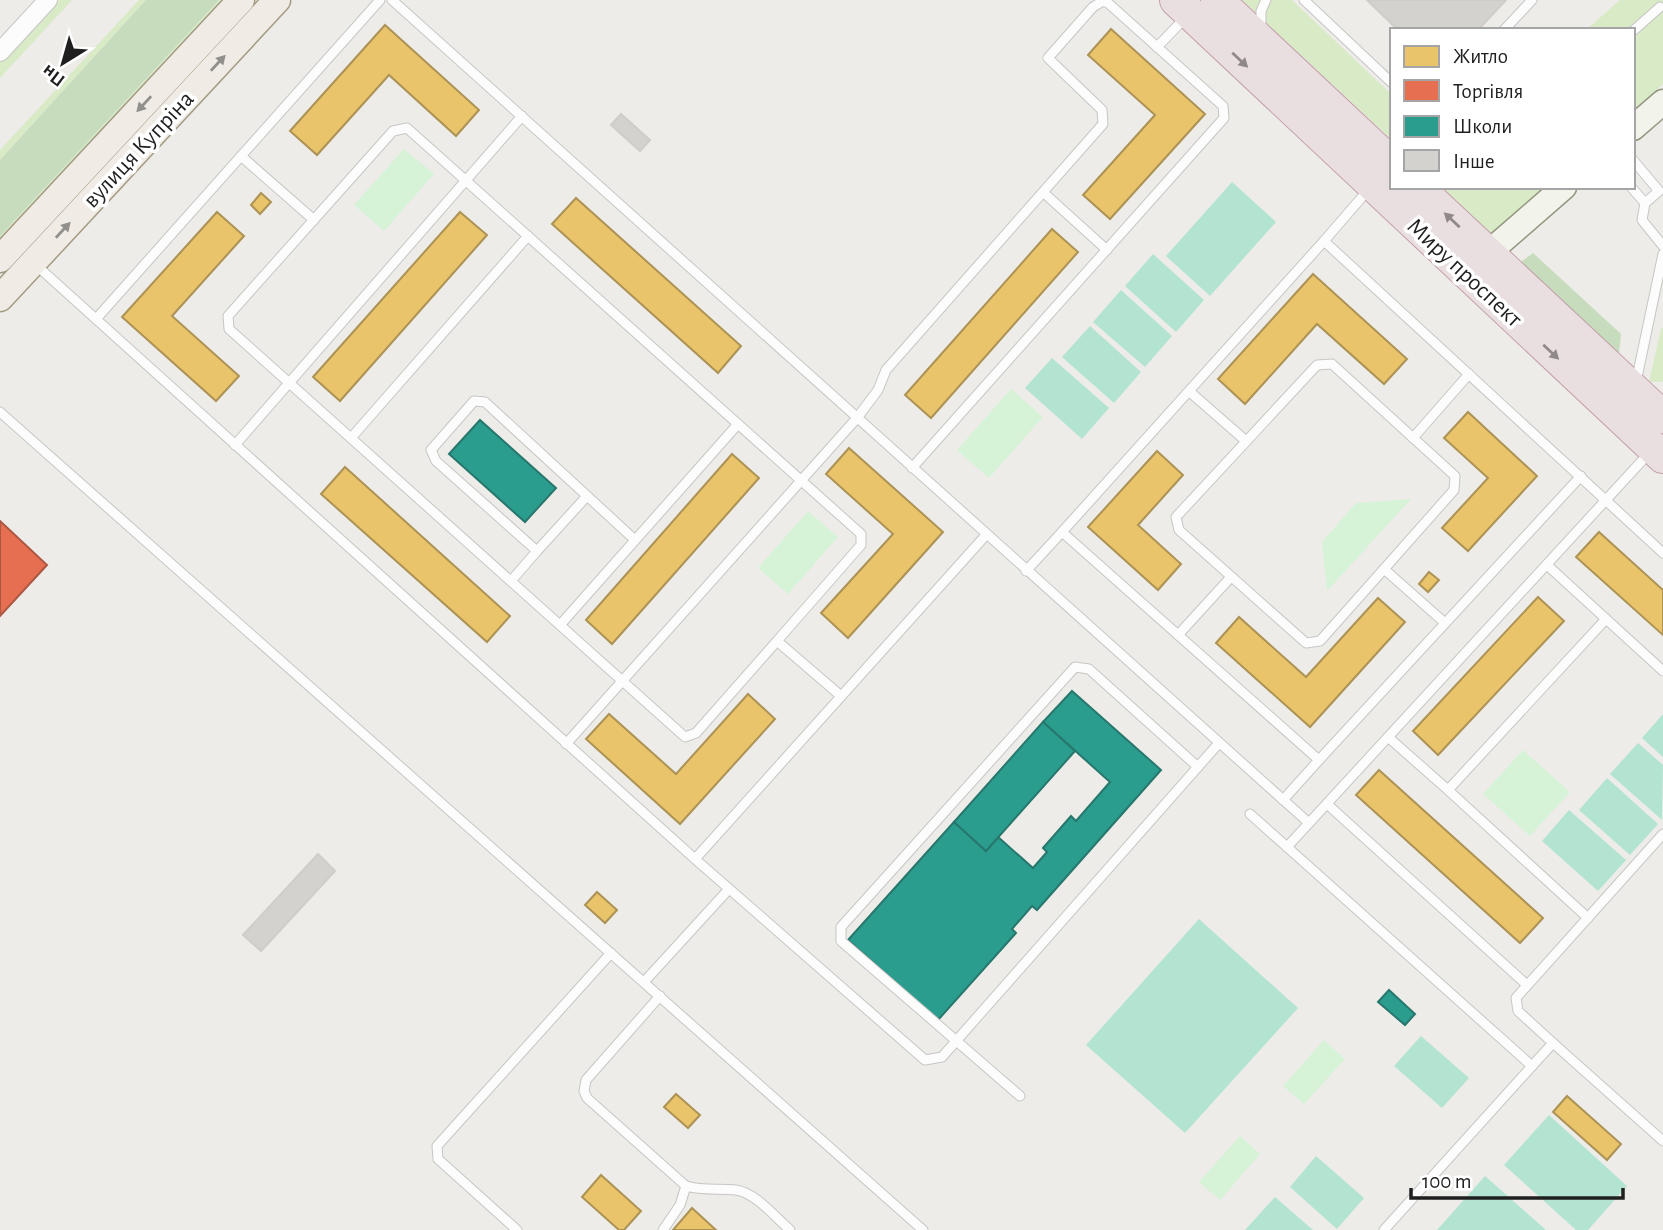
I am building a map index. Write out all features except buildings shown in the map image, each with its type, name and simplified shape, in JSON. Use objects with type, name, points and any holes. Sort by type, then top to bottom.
[{"type":"highway","name":"Миру проспект","points":[[1194,4],[1265,44],[1390,171]]},
{"type":"highway","name":"Миру проспект","points":[[1194,4],[1378,158]]},
{"type":"highway","name":"Миру проспект","points":[[1407,189],[1658,453]]},
{"type":"highway","name":"Миру проспект","points":[[1419,189],[1476,263],[1634,390],[1663,417]]},
{"type":"main road","name":"вулиця Купріна","points":[[0,259],[241,0]]},
{"type":"main road","name":"вулиця Купріна","points":[[0,298],[276,0]]},
{"type":"street","points":[[0,52],[48,0]]},
{"type":"street","points":[[1635,126],[1663,102]]},
{"type":"street","points":[[1476,263],[1562,189]]},
{"type":"lane","points":[[96,319],[380,0]]},
{"type":"lane","points":[[392,0],[1310,823]]},
{"type":"lane","points":[[1265,44],[1260,27],[1261,11],[1266,0]]},
{"type":"lane","points":[[1304,0],[1390,81]]},
{"type":"lane","points":[[1506,28],[1532,0]]},
{"type":"lane","points":[[566,744],[857,418],[878,390],[886,370],[1044,193],[1105,120],[1102,110],[1050,62],[1050,55],[1093,7],[1103,1],[1223,106],[1224,118],[912,468]]},
{"type":"lane","points":[[1157,47],[1194,4]]},
{"type":"lane","points":[[1635,29],[1661,7]]},
{"type":"lane","points":[[235,445],[522,116]]},
{"type":"lane","points":[[407,128],[861,534],[861,545],[696,733],[685,737],[229,329],[228,316],[314,220],[393,131],[407,128]]},
{"type":"lane","points":[[241,156],[314,220]]},
{"type":"lane","points":[[1026,571],[1324,241],[1378,158]]},
{"type":"lane","points":[[1635,162],[1659,191],[1645,203],[1642,220],[1663,246]]},
{"type":"lane","points":[[1633,189],[1645,203]]},
{"type":"lane","points":[[1044,193],[1107,250]]},
{"type":"lane","points":[[351,438],[528,236]]},
{"type":"lane","points":[[1324,241],[1663,553]]},
{"type":"lane","points":[[1634,390],[1663,254]]},
{"type":"lane","points":[[33,262],[566,744],[925,1060],[942,1057],[1219,743]]},
{"type":"lane","points":[[1332,364],[1454,476],[1454,490],[1320,641],[1306,643],[1179,530],[1176,517],[1246,441],[1317,365],[1332,364]]},
{"type":"lane","points":[[1413,438],[1469,374]]},
{"type":"lane","points":[[1190,391],[1246,441]]},
{"type":"lane","points":[[537,551],[436,461],[431,450],[433,444],[469,404],[479,400],[635,540]]},
{"type":"lane","points":[[0,412],[923,1230]]},
{"type":"lane","points":[[560,625],[738,424]]},
{"type":"lane","points":[[1287,847],[1606,500],[1658,453]]},
{"type":"lane","points":[[1283,800],[1581,476]]},
{"type":"lane","points":[[511,581],[587,496]]},
{"type":"lane","points":[[1062,532],[1319,760]]},
{"type":"lane","points":[[695,859],[986,535]]},
{"type":"lane","points":[[1547,565],[1663,671]]},
{"type":"lane","points":[[1384,569],[1445,623]]},
{"type":"lane","points":[[1178,635],[1231,577]]},
{"type":"lane","points":[[1448,790],[1606,619]]},
{"type":"lane","points":[[778,641],[841,696]]},
{"type":"lane","points":[[1020,1096],[841,941],[841,927],[1075,667],[1088,669],[1198,767]]},
{"type":"lane","points":[[1388,737],[1588,918]]},
{"type":"lane","points":[[1327,804],[1527,985]]},
{"type":"lane","points":[[1250,814],[1532,1066]]},
{"type":"lane","points":[[1663,834],[1516,998],[1518,1011],[1663,1142]]},
{"type":"lane","points":[[643,982],[729,889]]},
{"type":"lane","points":[[517,1230],[438,1159],[437,1146],[611,953]]},
{"type":"lane","points":[[660,996],[586,1080],[584,1091],[587,1098],[686,1186],[701,1190],[739,1190],[751,1196],[790,1230]]},
{"type":"lane","points":[[1384,1230],[1553,1042]]},
{"type":"lane","points":[[663,1230],[680,1205],[686,1186]]},
{"type":"green space","points":[[59,0],[72,0],[0,78],[0,63]]},
{"type":"green space","points":[[139,0],[146,0],[0,160],[0,150]]},
{"type":"green space","points":[[146,0],[219,0],[0,236],[0,160]]},
{"type":"green space","points":[[219,0],[228,0],[0,246],[0,236]]},
{"type":"green space","points":[[1242,0],[1292,0],[1390,93],[1390,138]]},
{"type":"green space","points":[[1620,0],[1663,0],[1663,84],[1635,108],[1635,28],[1588,28]]},
{"type":"green space","points":[[404,149],[434,174],[384,231],[354,205]]},
{"type":"green space","points":[[1232,182],[1276,222],[1210,296],[1166,256]]},
{"type":"green space","points":[[1444,189],[1542,189],[1491,233]]},
{"type":"green space","points":[[1533,253],[1621,334],[1619,354],[1521,262]]},
{"type":"green space","points":[[1153,254],[1204,300],[1176,332],[1125,286]]},
{"type":"green space","points":[[1121,290],[1172,336],[1145,367],[1093,322]]},
{"type":"green space","points":[[1090,326],[1141,372],[1114,403],[1062,357]]},
{"type":"green space","points":[[1663,327],[1663,382],[1649,382],[1661,329]]},
{"type":"green space","points":[[1052,358],[1109,408],[1082,439],[1025,388]]},
{"type":"green space","points":[[1011,389],[1043,417],[989,478],[957,450]]},
{"type":"green space","points":[[1411,499],[1327,591],[1322,542],[1356,503]]},
{"type":"green space","points":[[808,511],[838,537],[788,594],[758,568]]},
{"type":"green space","points":[[1663,714],[1663,757],[1642,738]]},
{"type":"green space","points":[[1638,743],[1663,765],[1662,820],[1610,774]]},
{"type":"green space","points":[[1523,750],[1570,792],[1530,836],[1483,794]]},
{"type":"green space","points":[[1607,778],[1658,824],[1630,855],[1579,810]]},
{"type":"green space","points":[[1569,810],[1626,860],[1598,891],[1542,841]]},
{"type":"green space","points":[[1199,919],[1298,1008],[1185,1133],[1086,1045]]},
{"type":"green space","points":[[1421,1036],[1469,1078],[1442,1108],[1394,1066]]},
{"type":"green space","points":[[1324,1040],[1345,1059],[1304,1104],[1283,1086]]},
{"type":"green space","points":[[1549,1115],[1627,1186],[1588,1230],[1576,1230],[1504,1165]]},
{"type":"green space","points":[[1240,1136],[1260,1154],[1220,1200],[1199,1182]]},
{"type":"green space","points":[[1316,1156],[1364,1198],[1337,1229],[1290,1187]]},
{"type":"green space","points":[[1485,1176],[1546,1230],[1437,1230]]},
{"type":"green space","points":[[1275,1197],[1313,1230],[1245,1230]]}]
